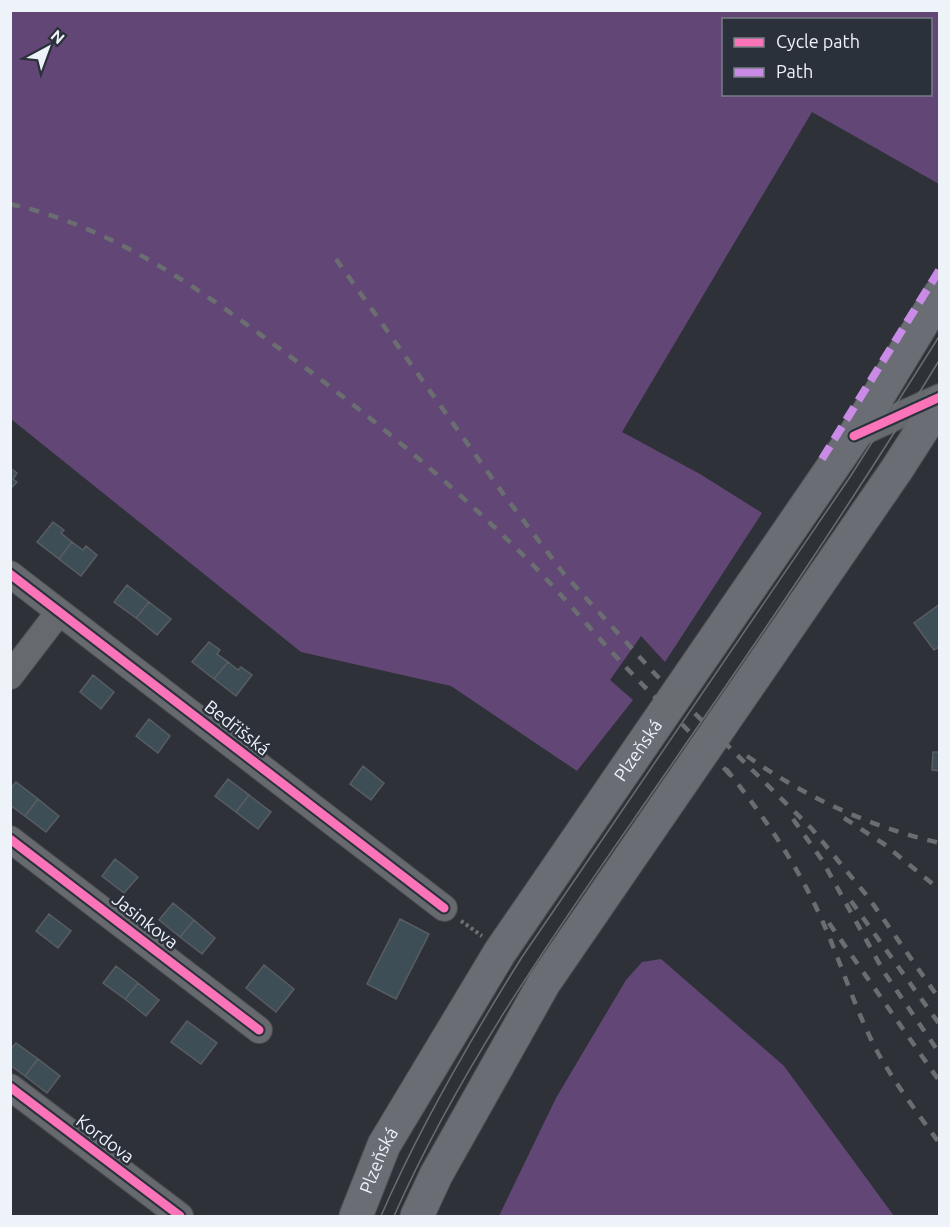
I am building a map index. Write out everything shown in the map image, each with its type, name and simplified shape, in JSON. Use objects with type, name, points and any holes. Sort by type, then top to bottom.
[{"type":"main road","name":"Plzeňská","points":[[356,1216],[384,1145],[500,952],[854,436],[939,294]]},
{"type":"main road","points":[[417,1216],[436,1175],[544,983],[897,469],[939,402]]},
{"type":"street","points":[[854,436],[939,397]]},
{"type":"street","points":[[897,469],[939,434]]},
{"type":"street","name":"Bedřišská","points":[[10,574],[444,908]]},
{"type":"street","points":[[10,676],[59,612]]},
{"type":"street","name":"Jasinkova","points":[[10,838],[259,1030]]},
{"type":"street","name":"Kordova","points":[[10,1087],[180,1216]]},
{"type":"path","points":[[444,908],[489,941]]},
{"type":"shaded area","points":[[10,11],[939,11],[939,184],[812,112],[622,432],[700,474],[762,513],[665,662],[641,636],[610,680],[633,700],[577,771],[451,686],[301,652],[11,419]]},
{"type":"shaded area","points":[[661,959],[784,1066],[894,1216],[499,1216],[556,1098],[626,980],[642,962]]},
{"type":"building","points":[[10,468],[17,473],[13,479],[17,482],[10,489]]},
{"type":"building","points":[[53,522],[64,530],[61,533],[72,542],[59,559],[37,542]]},
{"type":"building","points":[[72,542],[83,550],[86,546],[97,555],[81,576],[59,559]]},
{"type":"building","points":[[127,585],[149,602],[136,618],[114,602]]},
{"type":"building","points":[[149,602],[171,619],[157,635],[136,618]]},
{"type":"building","points":[[940,604],[940,646],[934,650],[914,623]]},
{"type":"building","points":[[209,642],[220,650],[217,654],[228,662],[214,679],[192,662]]},
{"type":"building","points":[[228,662],[238,670],[241,667],[252,675],[236,696],[214,679]]},
{"type":"building","points":[[93,675],[114,692],[101,709],[80,692]]},
{"type":"building","points":[[149,719],[170,736],[158,753],[136,736]]},
{"type":"building","points":[[933,752],[940,752],[940,771],[932,770]]},
{"type":"building","points":[[363,766],[384,783],[371,800],[350,784]]},
{"type":"building","points":[[228,779],[249,795],[236,812],[215,796]]},
{"type":"building","points":[[16,782],[38,799],[25,816],[10,805],[10,789]]},
{"type":"building","points":[[249,795],[271,812],[258,829],[236,812]]},
{"type":"building","points":[[38,799],[59,816],[46,832],[25,816]]},
{"type":"building","points":[[115,859],[138,877],[124,893],[102,876]]},
{"type":"building","points":[[173,903],[194,920],[180,937],[159,920]]},
{"type":"building","points":[[49,914],[71,931],[58,948],[36,931]]},
{"type":"building","points":[[400,919],[429,934],[396,999],[367,984]]},
{"type":"building","points":[[194,920],[215,938],[202,954],[180,937]]},
{"type":"building","points":[[264,965],[294,989],[276,1012],[246,988]]},
{"type":"building","points":[[116,966],[138,983],[125,999],[103,983]]},
{"type":"building","points":[[138,983],[159,1000],[146,1016],[125,999]]},
{"type":"building","points":[[187,1021],[217,1043],[201,1064],[171,1042]]},
{"type":"building","points":[[16,1043],[38,1059],[25,1076],[10,1065],[10,1050]]},
{"type":"building","points":[[38,1059],[60,1076],[47,1093],[25,1076]]},
{"type":"tram line","points":[[381,1216],[412,1149],[447,1084],[522,957],[850,477],[940,335]]},
{"type":"tram line","points":[[394,1216],[452,1101],[518,990],[804,570],[940,359]]},
{"type":"railway","points":[[10,204],[80,226],[113,241],[176,276],[236,316],[370,418],[437,474],[502,534],[731,776]]},
{"type":"railway","points":[[336,259],[504,495],[564,574],[656,675],[812,829],[868,897],[940,1000]]},
{"type":"railway","points":[[747,756],[792,785],[839,809],[888,828],[940,843]]},
{"type":"railway","points":[[726,769],[763,818],[797,870],[824,925],[878,1053],[940,1144]]},
{"type":"railway","points":[[844,818],[884,844],[940,890]]},
{"type":"railway","points":[[793,819],[822,860],[884,972],[940,1054]]},
{"type":"railway","points":[[851,901],[940,1025]]},
{"type":"railway","points":[[829,923],[940,1082]]},
{"type":"marked path","points":[[822,459],[940,269]]},
{"type":"cycle path","points":[[854,436],[940,397]]},
{"type":"cycle path","points":[[10,574],[444,908]]},
{"type":"cycle path","points":[[10,839],[259,1030]]},
{"type":"cycle path","points":[[10,1087],[180,1216]]}]
